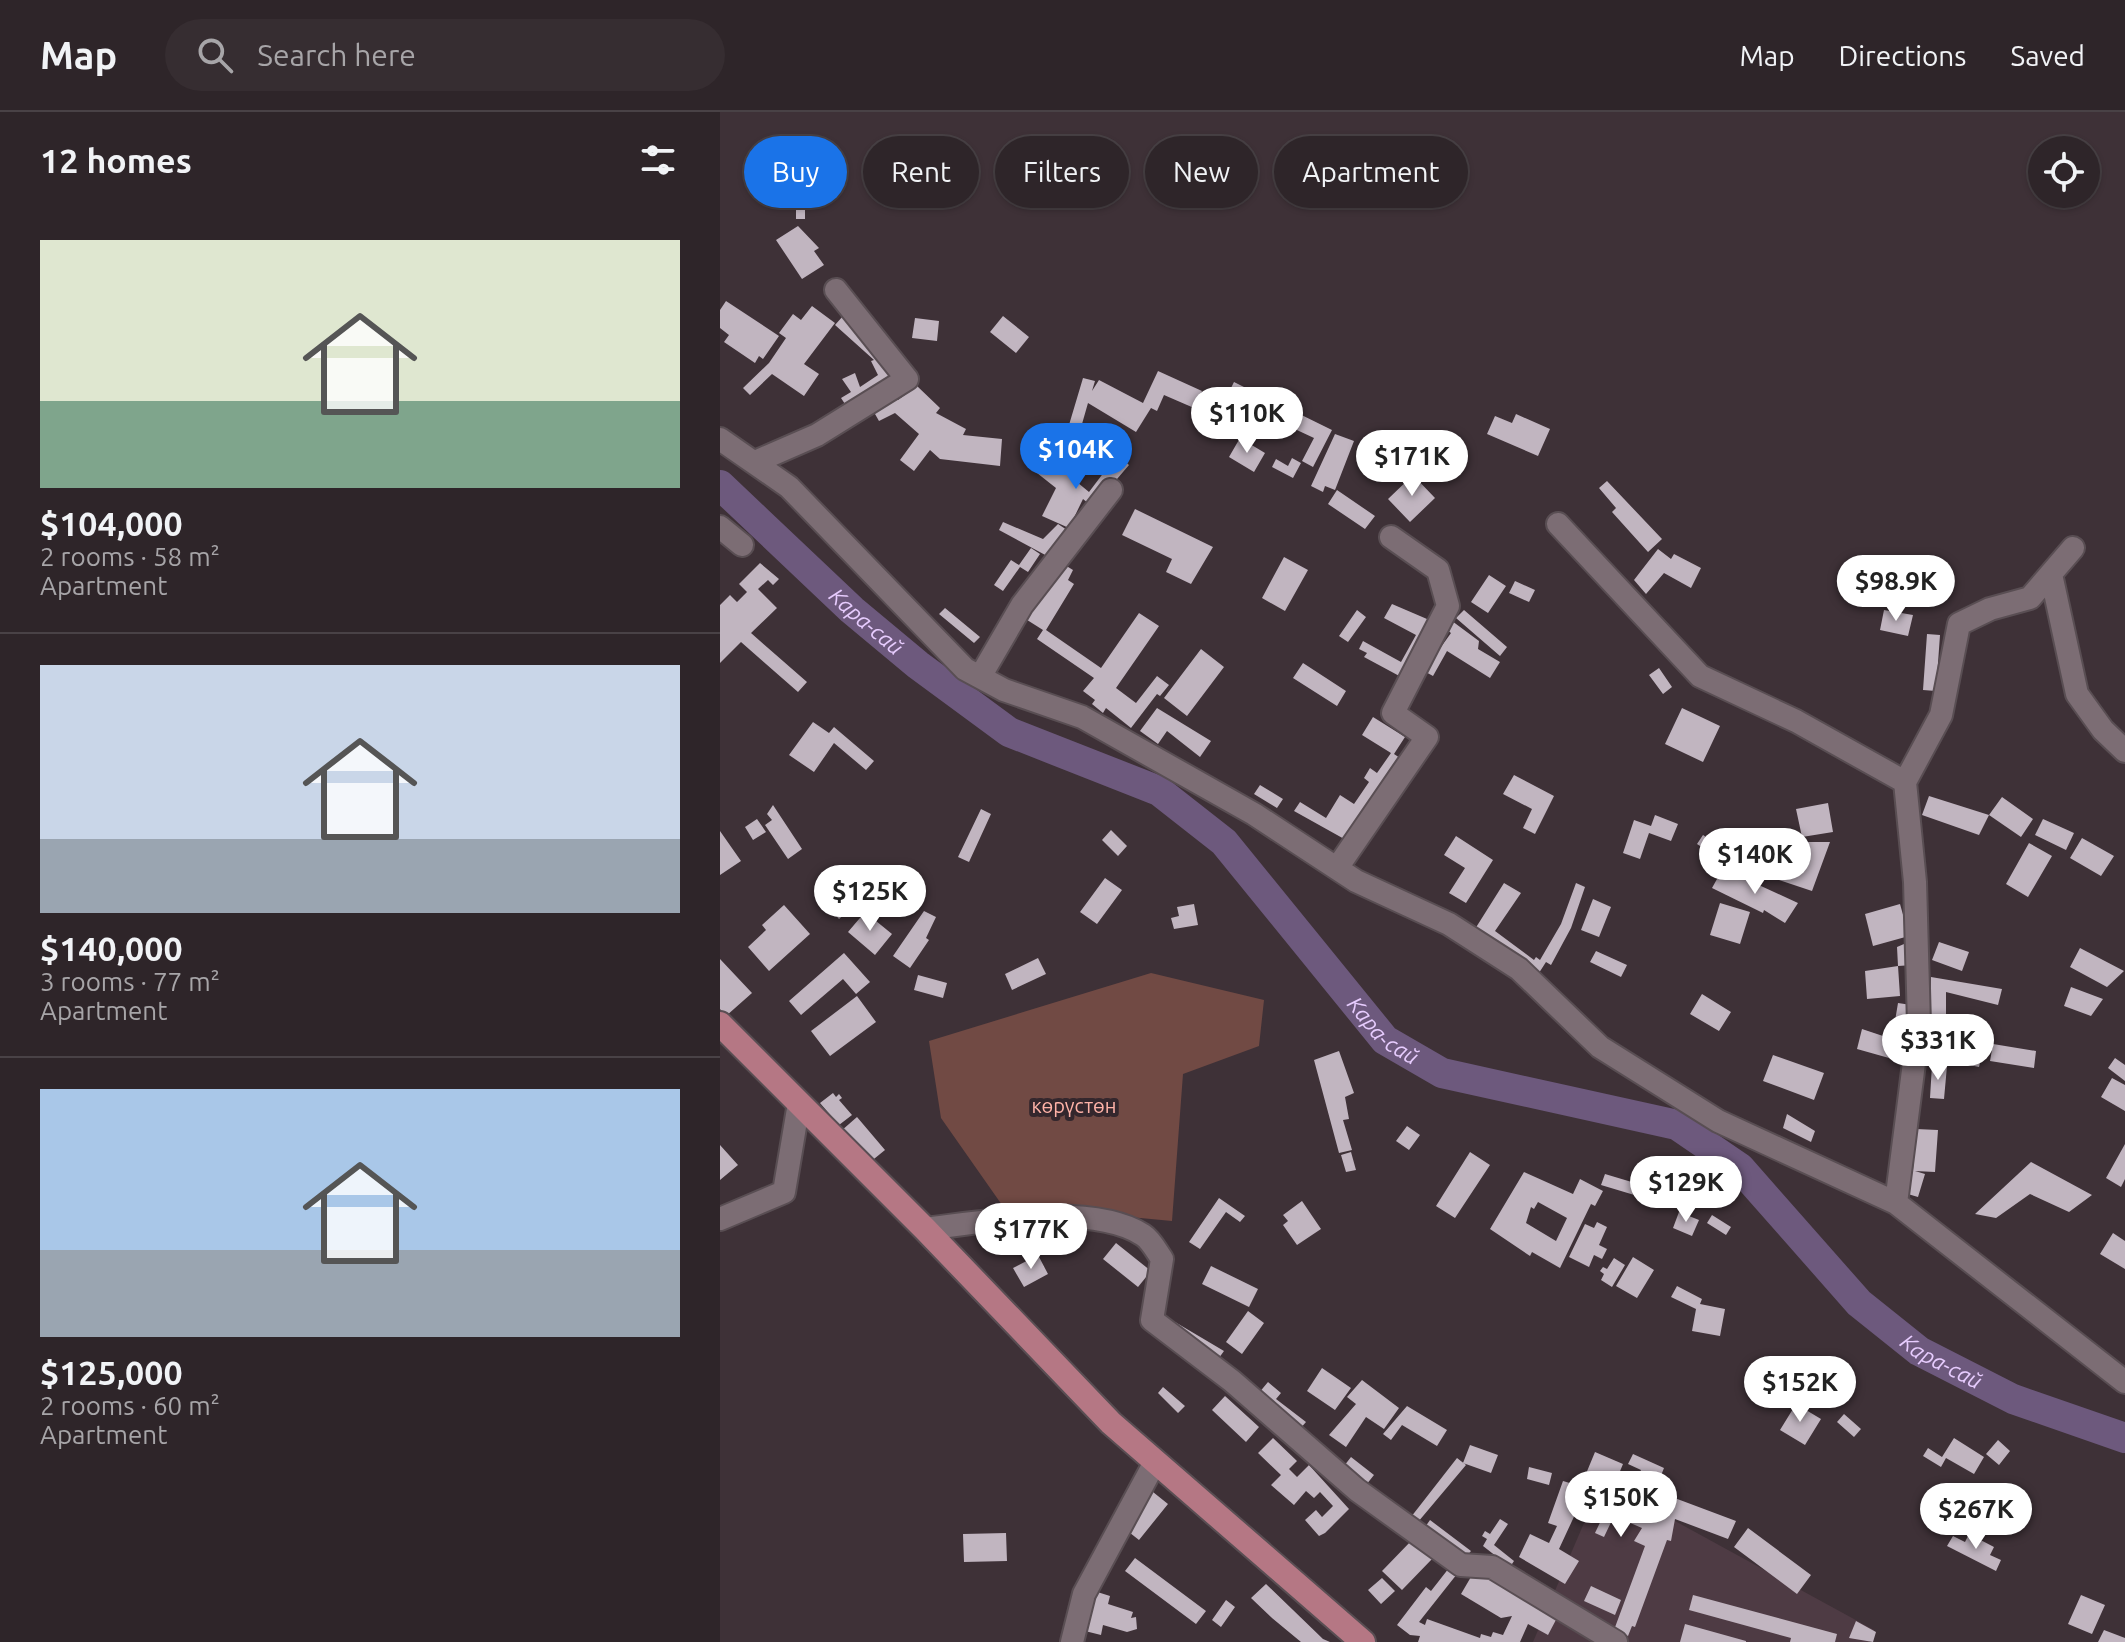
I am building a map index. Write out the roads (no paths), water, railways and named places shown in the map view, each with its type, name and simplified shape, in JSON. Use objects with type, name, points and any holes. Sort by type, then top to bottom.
[{"type":"main road","points":[[720,1024],[925,1229],[1111,1423],[1154,1464],[1363,1642]]},
{"type":"street","points":[[755,462],[817,435],[907,379],[836,290]]},
{"type":"street","points":[[720,439],[789,487],[965,669],[1004,690],[1082,717],[1254,814],[1337,868],[1449,924],[1519,969],[1600,1047],[1718,1121],[1896,1203],[2125,1382]]},
{"type":"street","points":[[980,677],[1022,605],[1111,490]]},
{"type":"street","points":[[1558,524],[1700,676],[1796,721],[1905,782]]},
{"type":"street","points":[[720,527],[742,545]]},
{"type":"street","points":[[1337,868],[1427,737],[1393,713],[1448,606],[1438,570],[1391,537]]},
{"type":"street","points":[[1896,1203],[1919,1024],[1915,882],[1905,782],[1941,715],[1959,624],[1990,609],[2030,598],[2073,548]]},
{"type":"street","points":[[2051,574],[2077,694],[2103,730],[2125,751]]},
{"type":"street","points":[[720,1219],[784,1192],[799,1103]]},
{"type":"street","points":[[925,1229],[1028,1217],[1081,1219],[1121,1226],[1145,1236],[1162,1259],[1152,1320],[1232,1381],[1357,1490],[1461,1565],[1492,1567],[1616,1642]]},
{"type":"street","points":[[1072,1642],[1084,1594],[1154,1464]]},
{"type":"waterway","name":"Кара-сай","points":[[720,485],[852,610],[918,665],[1009,732],[1159,791],[1224,842],[1385,1040],[1442,1073],[1677,1125],[1740,1168],[1859,1303],[1919,1351],[2013,1399],[2125,1438]]},
{"type":"park label","name":"көрүстөн","points":[[1074,1106]]}]
